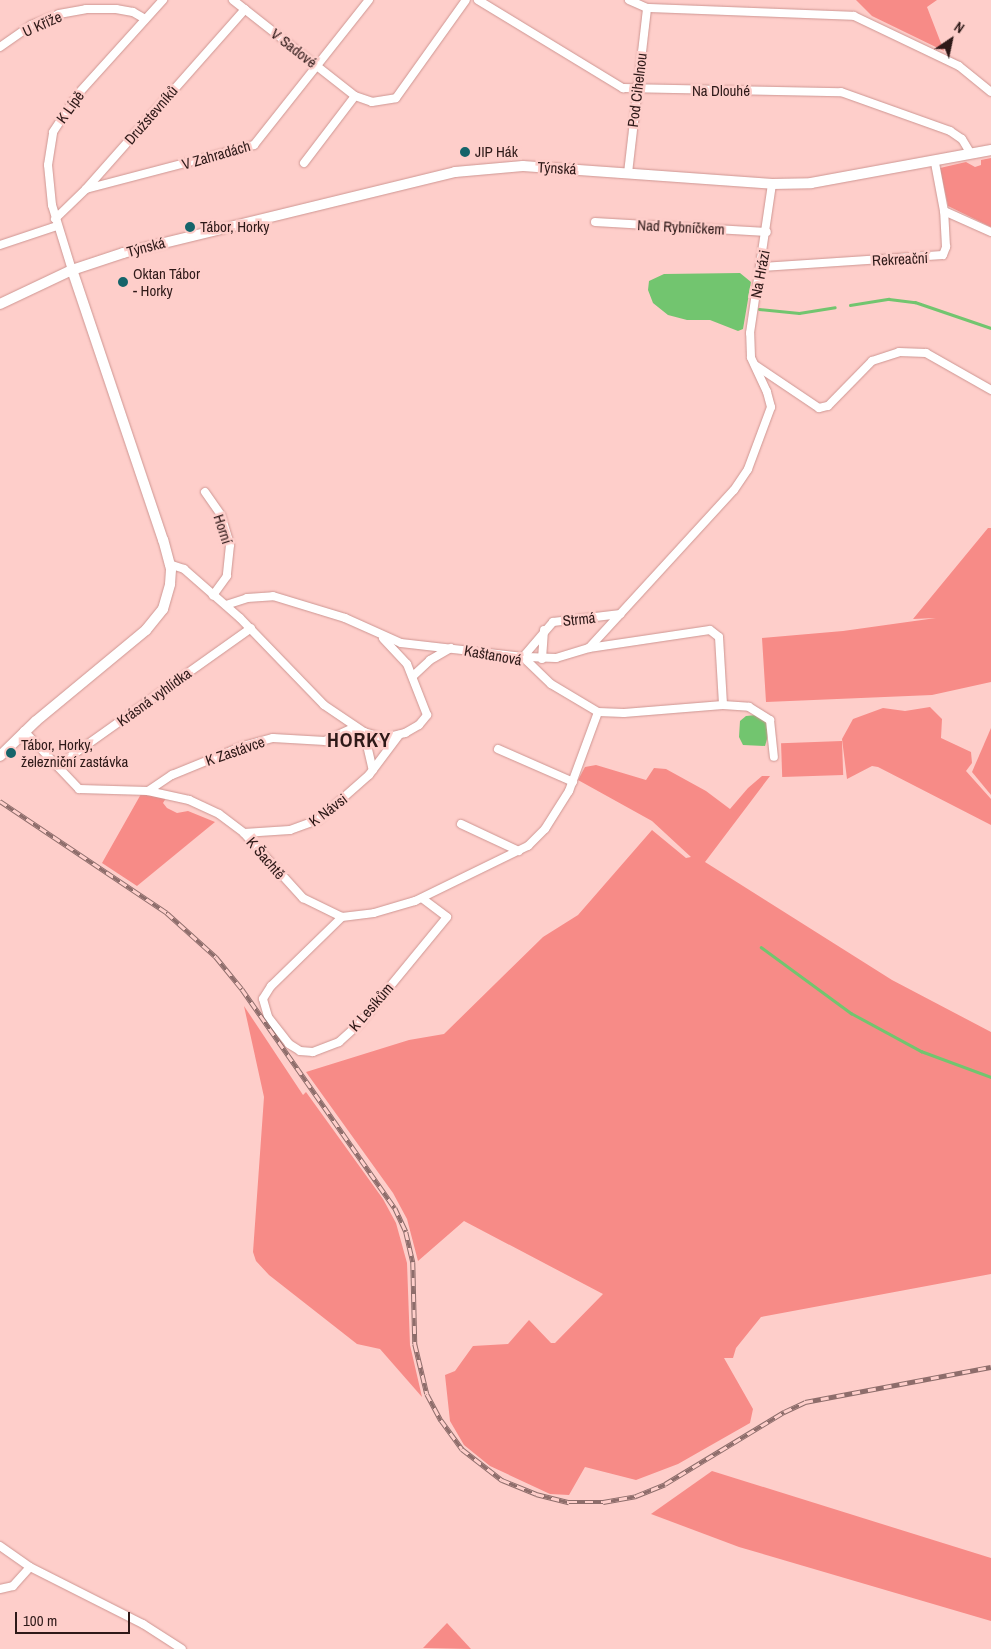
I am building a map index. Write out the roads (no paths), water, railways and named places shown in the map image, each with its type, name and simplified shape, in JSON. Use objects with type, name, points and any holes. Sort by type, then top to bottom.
[{"type":"main road","name":"Týnská","points":[[0,304],[72,270],[156,244],[455,172],[524,166],[772,184],[825,182],[935,163],[991,150]]},
{"type":"main road","points":[[0,756],[24,731],[156,620],[169,594],[169,564],[72,270]]},
{"type":"street","name":"K Lípě","points":[[72,270],[56,222],[48,165],[55,127],[78,94],[163,0]]},
{"type":"street","name":"V Sadové","points":[[233,0],[355,96]]},
{"type":"street","name":"V Zahradách","points":[[86,189],[254,145],[369,0]]},
{"type":"street","points":[[304,163],[355,96],[372,102],[396,98],[466,0]]},
{"type":"street","name":"Na Dlouhé","points":[[478,0],[623,88],[637,90],[841,92],[950,130],[962,139],[971,154]]},
{"type":"street","points":[[629,0],[647,8],[854,16],[959,66],[991,92]]},
{"type":"street","name":"Pod Cihelnou","points":[[628,173],[647,8]]},
{"type":"street","name":"U Kříže","points":[[0,47],[31,25],[59,14],[86,9],[116,9],[133,12],[145,20]]},
{"type":"street","name":"Družstevníků","points":[[56,222],[245,9]]},
{"type":"street","name":"Rekreační","points":[[762,267],[939,256],[946,247],[944,211],[935,163]]},
{"type":"street","name":"Na Hrázi","points":[[754,364],[751,321],[762,267],[772,184]]},
{"type":"street","points":[[944,211],[991,232]]},
{"type":"street","points":[[0,245],[56,222]]},
{"type":"street","name":"Nad Rybníčkem","points":[[595,222],[767,232]]},
{"type":"street","points":[[754,364],[819,408],[828,406],[872,361],[899,352],[926,353],[991,390]]},
{"type":"street","points":[[589,648],[734,490],[748,469],[771,407],[768,392],[754,364]]},
{"type":"street","name":"Horní","points":[[205,492],[221,515],[230,545],[227,576],[214,595]]},
{"type":"street","name":"K Návsi","points":[[169,564],[184,569],[226,605],[251,628],[309,692],[355,727],[364,732],[385,738],[399,735],[419,725],[427,715],[413,676],[404,660],[380,634]]},
{"type":"street","name":"Kaštanová","points":[[226,605],[247,598],[273,596],[344,618],[401,643],[523,657],[551,684],[598,712],[624,713],[723,705],[749,707],[769,717],[774,757]]},
{"type":"street","name":"Strmá","points":[[523,657],[544,630],[559,620],[621,614]]},
{"type":"street","name":"Krásná vyhlídka","points":[[57,766],[251,628]]},
{"type":"street","points":[[542,659],[544,630]]},
{"type":"street","points":[[523,657],[542,659],[570,656],[589,648],[710,630],[719,637],[723,705]]},
{"type":"street","points":[[413,676],[430,660],[451,648]]},
{"type":"street","points":[[342,917],[384,911],[422,898],[519,852],[545,829],[573,782],[598,712]]},
{"type":"street","name":"K Zastávce","points":[[148,791],[172,775],[243,746],[273,738],[325,741],[355,727]]},
{"type":"street","name":"K Šachtě","points":[[24,731],[80,789],[148,791],[202,806],[244,833],[303,898],[342,917]]},
{"type":"street","points":[[364,732],[374,770]]},
{"type":"street","name":"K Návsi","points":[[244,833],[290,830],[313,824],[374,770],[399,735]]},
{"type":"street","points":[[498,749],[573,782]]},
{"type":"street","points":[[462,824],[519,852]]},
{"type":"street","name":"K Lesíkům","points":[[342,917],[271,986],[263,999],[268,1016],[288,1044],[300,1051],[313,1052],[339,1042],[360,1023],[448,917],[422,898]]},
{"type":"street","points":[[0,1546],[30,1567],[143,1624],[182,1649]]},
{"type":"street","points":[[0,1589],[14,1586],[30,1567]]},
{"type":"waterway","points":[[850,305],[889,299],[915,302],[991,328]]},
{"type":"waterway","points":[[759,309],[799,313],[835,307]]},
{"type":"waterway","points":[[761,947],[851,1013],[921,1051],[991,1077]]},
{"type":"railway","points":[[0,801],[167,913],[216,957],[242,989],[395,1208],[406,1232],[413,1262],[415,1344],[427,1394],[441,1420],[462,1449],[502,1480],[536,1494],[569,1502],[603,1502],[636,1496],[665,1484],[784,1412],[805,1402],[991,1367]]},
{"type":"place","name":"JIP Hák","points":[[465,152]]},
{"type":"place","name":"Tábor, Horky","points":[[190,227]]},
{"type":"place","name":"Oktan Tábor - Horky","points":[[123,282]]},
{"type":"place","name":"Tábor, Horky, železniční zastávka","points":[[11,753]]},
{"type":"district","name":"HORKY","points":[[359,739]]}]
